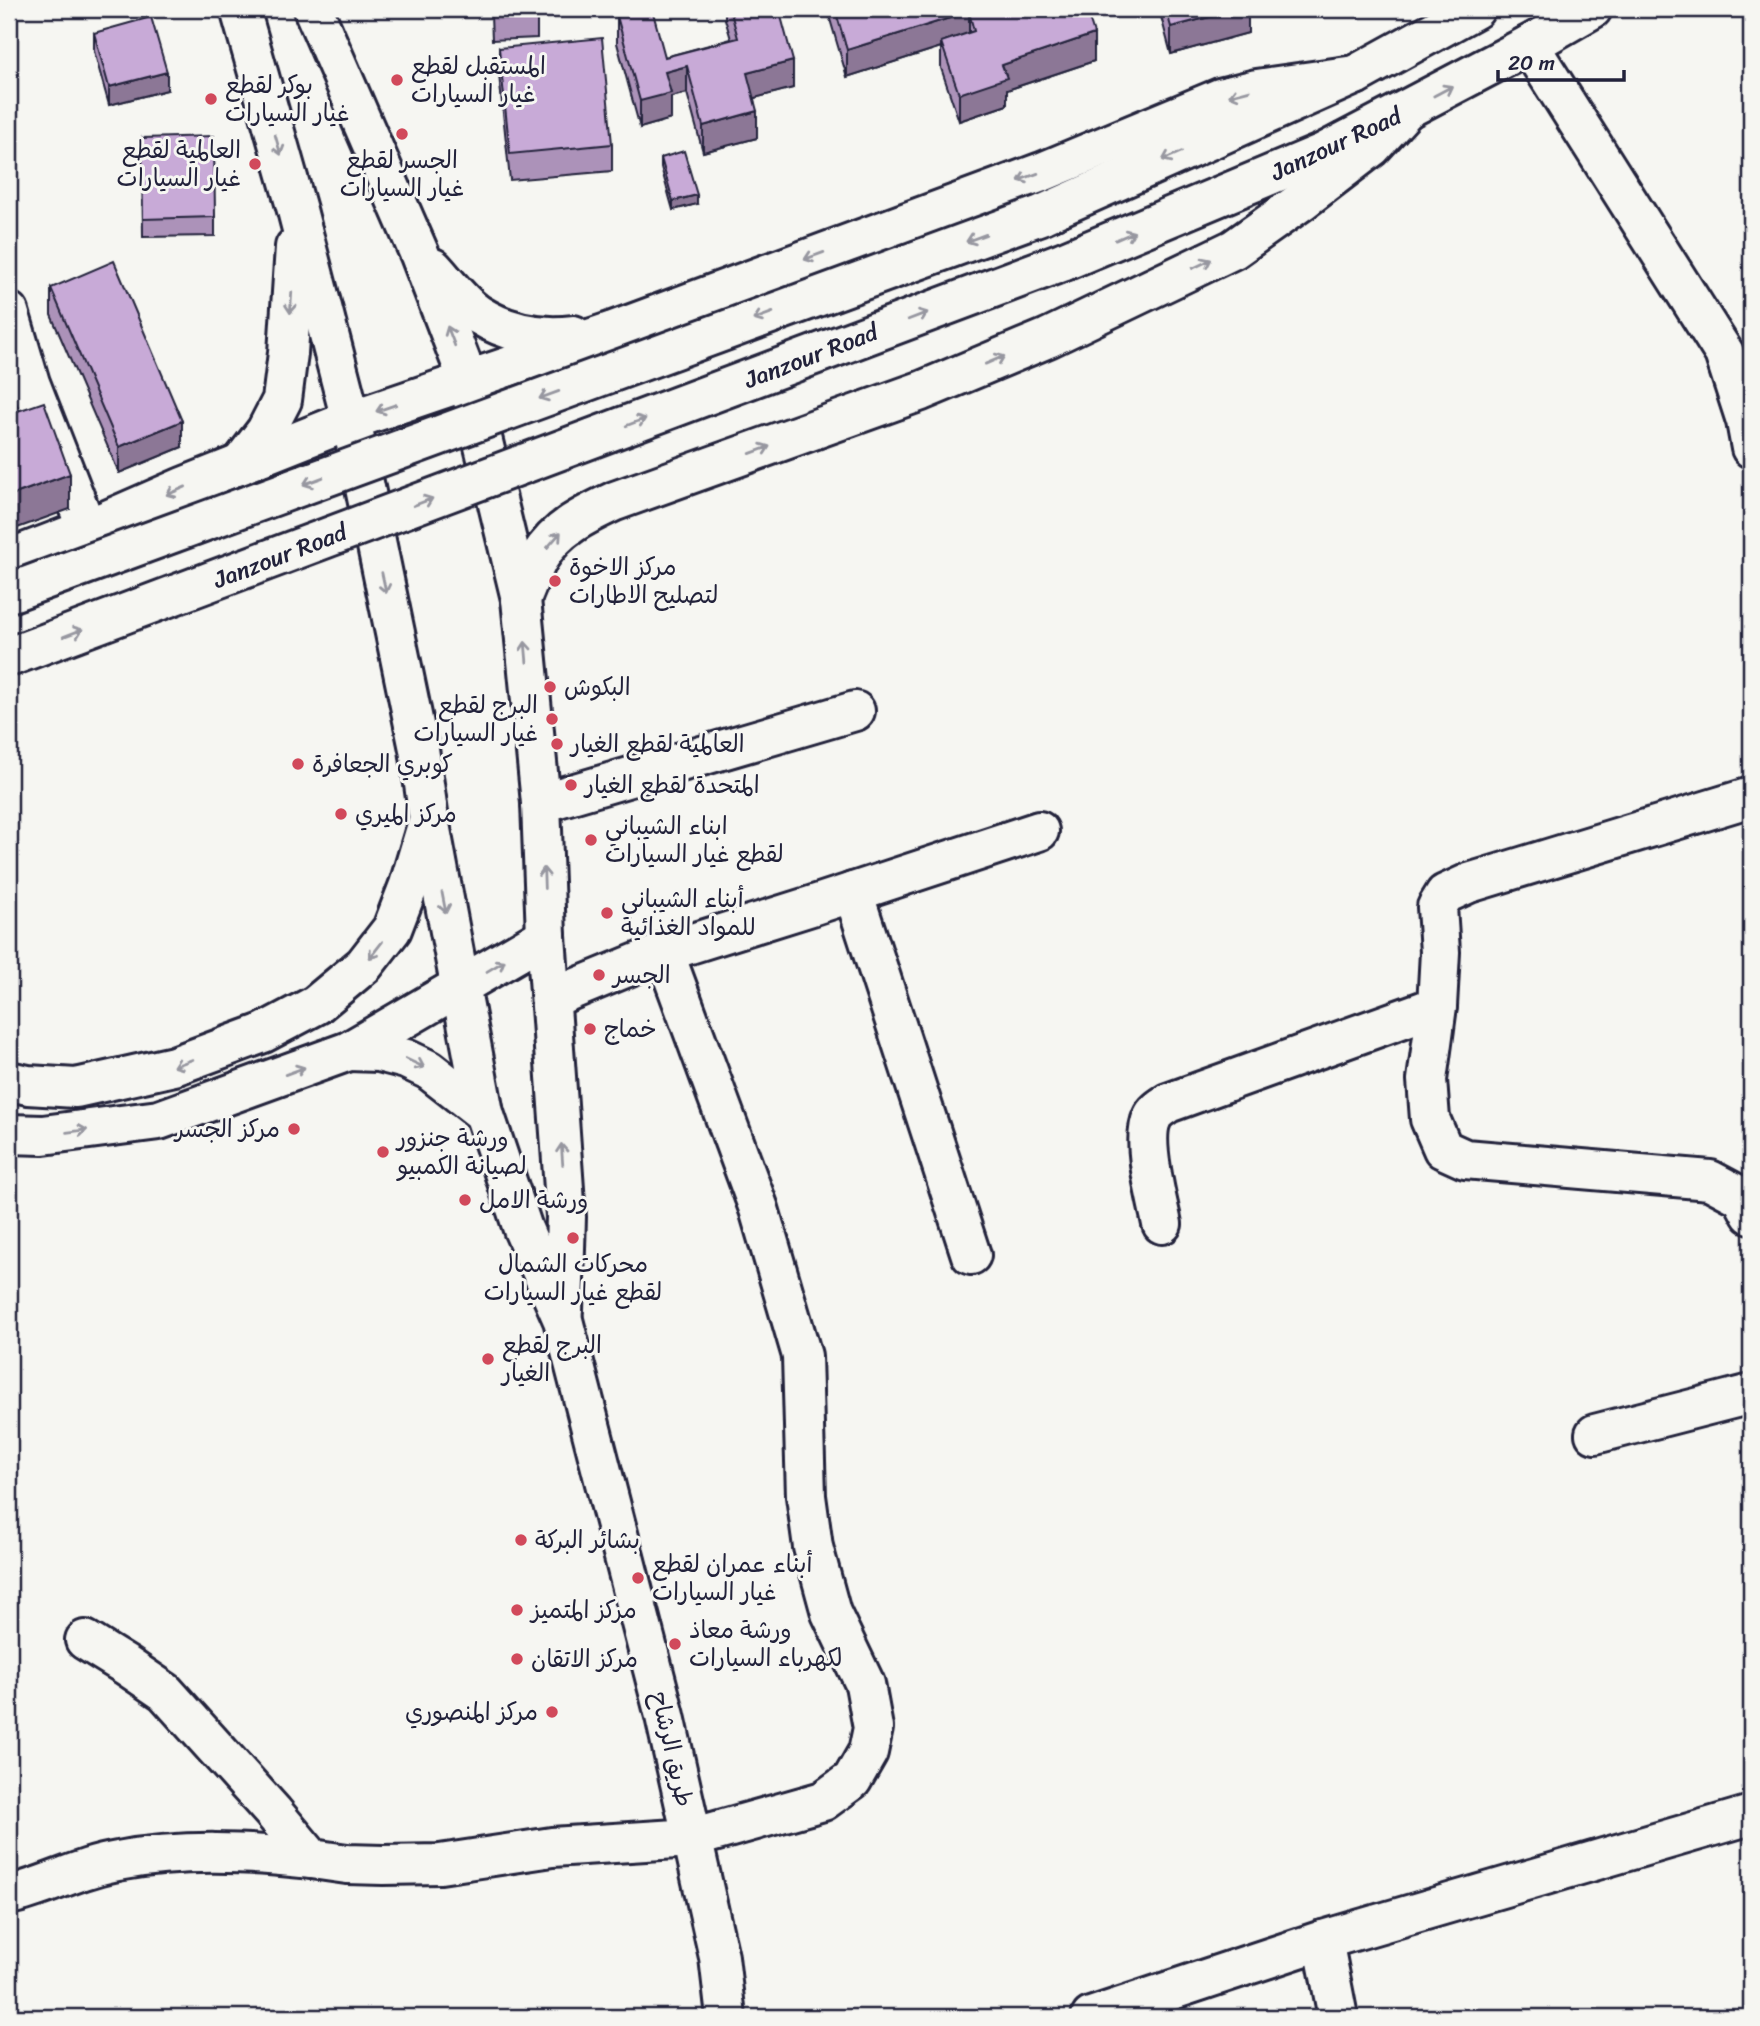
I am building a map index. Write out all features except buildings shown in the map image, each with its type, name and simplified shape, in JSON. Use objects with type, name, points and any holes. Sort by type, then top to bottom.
[{"type":"main road","points":[[240,9],[297,210],[351,420],[419,749],[429,820],[484,1112],[523,1229],[563,1320]]},
{"type":"main road","points":[[313,9],[421,255],[468,380],[522,599],[541,803],[546,936],[566,1217],[563,1320]]},
{"type":"main road","points":[[9,593],[1041,215],[1355,75],[1475,9]]},
{"type":"main road","name":"Janzour Road","points":[[16,660],[1062,262],[1323,153],[1592,9]]},
{"type":"main road","points":[[1529,45],[1724,353],[1746,421],[1751,448]]},
{"type":"main road","points":[[9,559],[351,420],[613,331],[1042,172],[1220,99],[1257,89],[1355,75]]},
{"type":"main road","points":[[522,599],[539,558],[557,534],[583,515],[615,501],[921,391],[1048,338],[1234,249],[1373,147],[1404,112]]},
{"type":"main road","points":[[239,466],[266,431],[282,400],[289,340],[297,210]]},
{"type":"main road","points":[[421,255],[477,314],[504,327],[527,335],[551,338],[613,331]]},
{"type":"main road","points":[[9,312],[30,383],[87,528]]},
{"type":"main road","points":[[541,803],[855,711]]},
{"type":"main road","points":[[1751,797],[1469,883],[1445,894],[1437,907],[1440,952],[1437,1006],[1427,1080],[1430,1119],[1443,1149],[1465,1159],[1710,1180],[1742,1197],[1751,1214]]},
{"type":"main road","points":[[9,1081],[76,1088],[174,1066],[263,1033],[316,1005],[364,965],[391,929],[409,885],[429,820]]},
{"type":"main road","points":[[552,998],[664,952],[1039,831]]},
{"type":"main road","points":[[853,892],[971,1255]]},
{"type":"main road","points":[[9,1134],[43,1135],[159,1120],[349,1051],[546,936]]},
{"type":"main road","points":[[9,1895],[116,1861],[184,1853],[259,1853],[359,1864],[440,1864],[552,1847],[692,1838],[823,1801],[852,1780],[868,1752],[873,1728],[865,1684],[831,1613],[813,1547],[806,1496],[802,1356],[759,1209],[664,952]]},
{"type":"main road","points":[[1162,1224],[1149,1153],[1149,1125],[1153,1115],[1168,1103],[1437,1006]]},
{"type":"main road","points":[[349,1051],[379,1052],[406,1059],[429,1070],[484,1112]]},
{"type":"main road","name":"طريق الرشاح","points":[[563,1320],[665,1716],[719,1957],[726,2017]]},
{"type":"main road","points":[[1595,1433],[1751,1394]]},
{"type":"main road","points":[[85,1640],[165,1692],[312,1859]]},
{"type":"main road","points":[[1091,2017],[1323,1940],[1751,1815]]},
{"type":"main road","points":[[1323,1940],[1338,2017]]},
{"type":"place","name":"المستقبل لقطع غيار السيارات","points":[[397,80]]},
{"type":"place","name":"بوكر لقطع غيار السيارات","points":[[211,99]]},
{"type":"place","name":"الجسر لقطع غيار السيارات","points":[[402,134]]},
{"type":"place","name":"العالمية لقطع غيار السيارات","points":[[255,164]]},
{"type":"place","name":"مركز الاخوة لتصليح الاطارات","points":[[555,581]]},
{"type":"place","name":"البكوش","points":[[550,687]]},
{"type":"place","name":"البرج لقطع غيار السيارات","points":[[552,719]]},
{"type":"place","name":"العالمية لقطع الغيار","points":[[557,744]]},
{"type":"place","name":"كوبري الجعافرة","points":[[298,764]]},
{"type":"place","name":"المتحدة لقطع الغيار","points":[[571,785]]},
{"type":"place","name":"مركز الميري","points":[[341,814]]},
{"type":"place","name":"ابناء الشيباني لقطع غيار السيارات","points":[[591,840]]},
{"type":"place","name":"أبناء الشيباني للمواد الغذائية","points":[[607,913]]},
{"type":"place","name":"الجسر","points":[[599,975]]},
{"type":"place","name":"خماج","points":[[590,1029]]},
{"type":"place","name":"مركز الجسر","points":[[294,1129]]},
{"type":"place","name":"ورشة جنزور لصيانة الكمبيو","points":[[383,1152]]},
{"type":"place","name":"ورشة الامل","points":[[465,1200]]},
{"type":"place","name":"محركات الشمال لقطع غيار السيارات","points":[[573,1238]]},
{"type":"place","name":"البرج لقطع الغيار","points":[[488,1359]]},
{"type":"place","name":"بشائر البركة","points":[[521,1540]]},
{"type":"place","name":"أبناء عمران لقطع غيار السيارات","points":[[638,1578]]},
{"type":"place","name":"مركز المتميز","points":[[517,1610]]},
{"type":"place","name":"ورشة معاذ لكهرباء السيارات","points":[[675,1644]]},
{"type":"place","name":"مركز الاتقان","points":[[517,1659]]},
{"type":"place","name":"مركز المنصوري","points":[[552,1712]]}]
